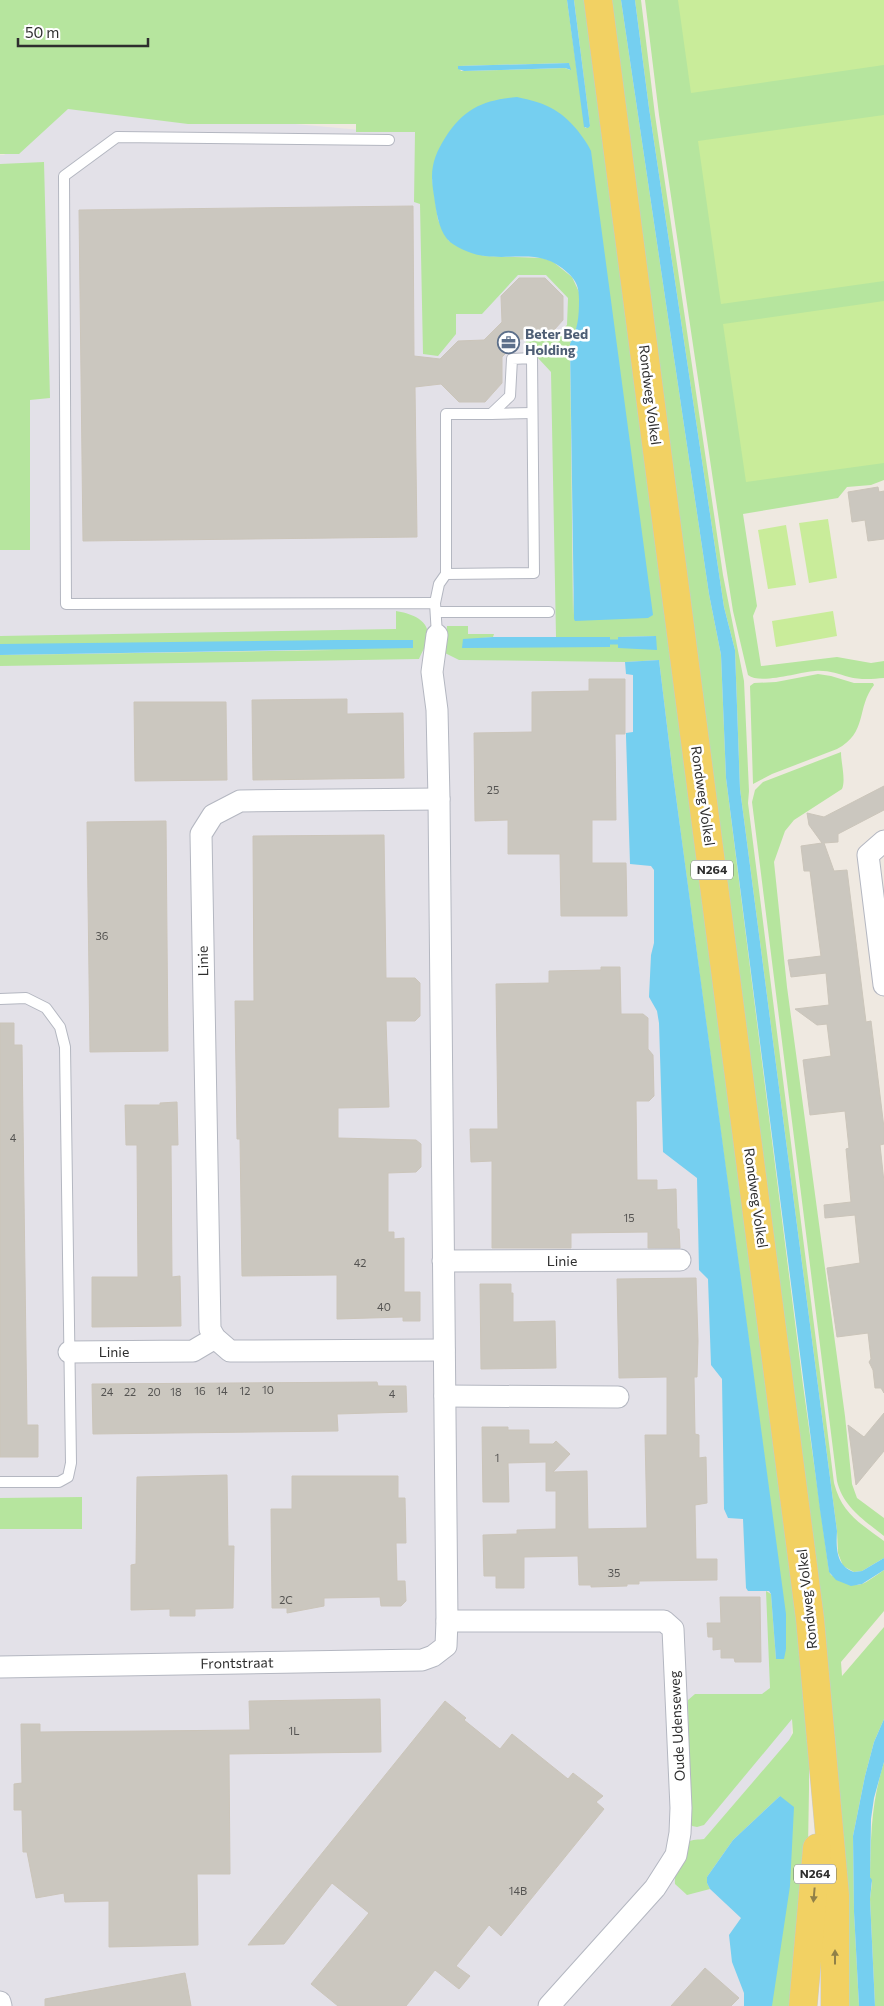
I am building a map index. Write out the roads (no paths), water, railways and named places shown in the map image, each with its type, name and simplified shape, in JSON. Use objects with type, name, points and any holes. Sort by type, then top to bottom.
[{"type":"main road","name":"Rondweg Volkel","points":[[598,0],[805,1580],[835,1895],[835,2006]]},
{"type":"main road","name":"Rondweg Volkel","points":[[803,2006],[816,1871],[820,1742]]},
{"type":"street","points":[[437,635],[432,672],[437,710],[439,799],[447,1621]]},
{"type":"street","name":"Linie","points":[[70,1352],[193,1351],[215,1338],[210,1328],[201,834],[213,815],[240,802],[439,799]]},
{"type":"street","points":[[884,841],[868,854],[884,985]]},
{"type":"street","name":"Linie","points":[[443,1262],[680,1260]]},
{"type":"street","points":[[215,1338],[230,1351],[444,1350]]},
{"type":"street","points":[[445,1396],[618,1397]]},
{"type":"street","name":"Frontstraat","points":[[0,1667],[422,1660],[433,1656],[446,1646],[447,1621]]},
{"type":"street","name":"Oude Udenseweg","points":[[447,1621],[664,1621],[673,1629],[681,1808],[680,1832],[676,1855],[655,1888],[549,2006]]},
{"type":"street","points":[[0,2002],[1,2006]]},
{"type":"lane","points":[[389,140],[117,137],[64,176],[66,604],[436,608],[548,612]]},
{"type":"lane","points":[[446,574],[534,573],[532,358],[512,358],[510,396],[491,414]]},
{"type":"lane","points":[[437,635],[436,608],[439,584],[446,574],[446,414],[532,413]]},
{"type":"lane","points":[[0,999],[26,998],[46,1008],[60,1027],[65,1047],[71,1463],[68,1477],[59,1482],[0,1482]]},
{"type":"water","points":[[567,0],[574,0],[590,126],[588,128],[584,127]]},
{"type":"water","points":[[621,0],[635,0],[649,108],[724,607],[735,650],[740,789],[837,1531],[838,1556],[848,1569],[854,1572],[862,1571],[884,1558],[884,1570],[862,1584],[851,1586],[836,1580],[829,1572],[820,1510],[726,778],[721,655],[709,594]]},
{"type":"water","points":[[569,63],[571,70],[565,68],[464,71],[458,69],[458,66]]},
{"type":"water","points":[[517,97],[544,105],[565,117],[578,131],[591,151],[653,615],[648,618],[575,621],[574,619],[570,344],[576,328],[579,296],[574,279],[549,260],[529,257],[485,256],[462,249],[450,242],[441,229],[438,219],[432,172],[436,157],[445,138],[460,119],[476,107],[494,100]]},
{"type":"water","points":[[656,636],[657,650],[618,648],[618,637]]},
{"type":"water","points":[[493,637],[610,637],[610,647],[462,648],[463,639]]},
{"type":"water","points":[[413,640],[413,648],[0,655],[0,644]]},
{"type":"water","points":[[659,660],[786,1614],[786,1649],[784,1659],[776,1659],[771,1594],[769,1591],[748,1591],[746,1588],[743,1519],[728,1518],[724,1509],[722,1379],[711,1365],[708,1279],[699,1270],[697,1178],[663,1152],[659,1023],[657,1011],[649,997],[651,955],[654,943],[654,870],[651,866],[630,864],[626,733],[633,732],[633,675],[626,674],[625,662]]},
{"type":"water","points":[[884,1719],[884,1762],[874,1798],[871,1819],[870,1877],[872,1880],[870,1899],[875,2006],[859,2006],[854,1912],[853,1836],[874,1742]]},
{"type":"water","points":[[780,1796],[794,1807],[790,1886],[772,2006],[744,2006],[744,1993],[732,1962],[729,1935],[741,1918],[710,1889],[707,1877],[733,1840]]},
{"type":"waterway","points":[[604,642],[623,642]]},
{"type":"place","name":"Beter Bed Holding","points":[[509,342]]}]
